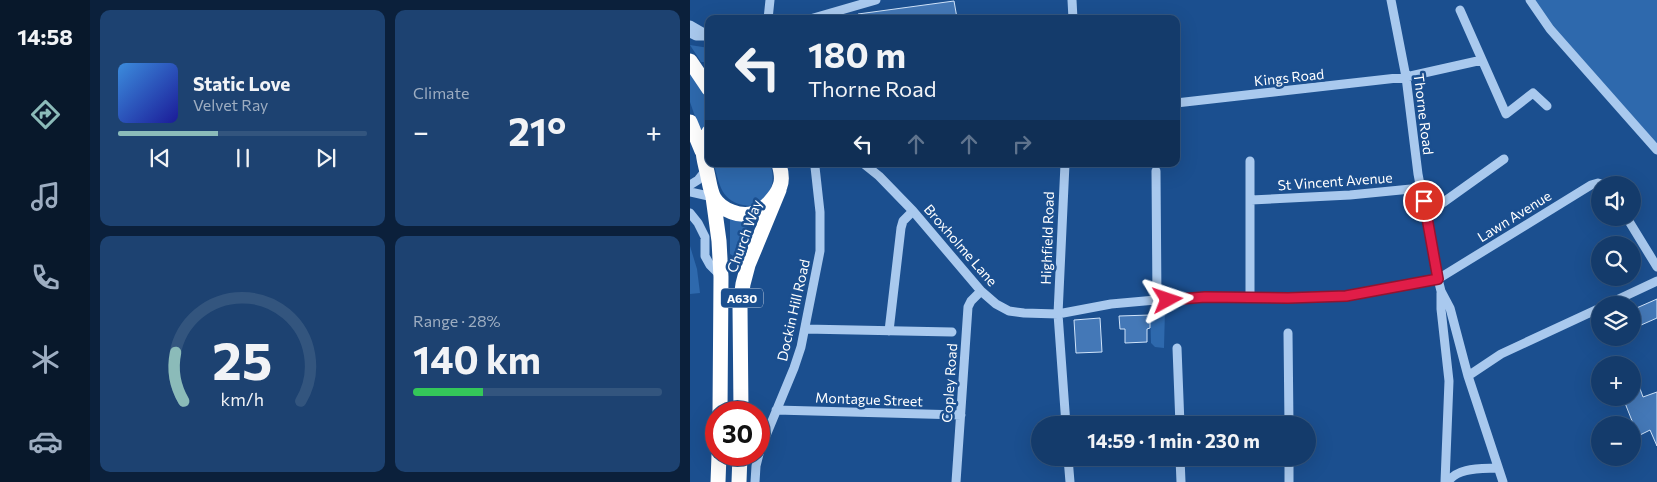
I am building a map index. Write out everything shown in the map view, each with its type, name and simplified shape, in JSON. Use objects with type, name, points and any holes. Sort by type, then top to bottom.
[{"type":"highway","points":[[690,61],[705,83]]},
{"type":"highway","name":"Church Way","points":[[690,122],[702,151],[705,165]]},
{"type":"highway","points":[[702,151],[705,143]]},
{"type":"highway","name":"Church Way","points":[[705,167],[713,196],[719,241],[721,276],[720,401]]},
{"type":"highway","name":"Church Way","points":[[741,401],[740,306],[743,284],[748,265],[781,185],[782,167]]},
{"type":"highway","points":[[713,196],[725,208],[734,213],[754,214],[762,209],[779,190]]},
{"type":"highway","points":[[718,482],[719,466]]},
{"type":"highway","points":[[739,482],[740,466]]},
{"type":"street","points":[[768,15],[770,0]]},
{"type":"street","points":[[822,15],[859,2],[876,0]]},
{"type":"street","points":[[1072,0],[1073,15]]},
{"type":"street","name":"Thorne Road","points":[[1391,0],[1406,77],[1421,188],[1438,279],[1441,291],[1450,308],[1468,376],[1503,482]]},
{"type":"street","points":[[1530,0],[1550,29],[1657,150]]},
{"type":"street","points":[[1460,10],[1506,114],[1533,93],[1547,106]]},
{"type":"street","points":[[690,25],[705,34]]},
{"type":"street","points":[[690,33],[696,36],[705,36]]},
{"type":"street","name":"Kings Road","points":[[1180,103],[1406,77],[1482,60]]},
{"type":"street","points":[[1427,214],[1504,159]]},
{"type":"street","points":[[1250,161],[1250,297]]},
{"type":"street","name":"Dockin Hill Road","points":[[755,482],[760,450],[794,368],[805,329],[820,252],[820,212],[815,167]]},
{"type":"street","name":"Broxholme Lane","points":[[868,167],[913,211],[981,291],[996,304],[1010,311],[1058,314],[1111,304],[1178,298],[1346,296],[1438,279]]},
{"type":"street","name":"Highfield Road","points":[[1065,167],[1058,314],[1065,416]]},
{"type":"street","points":[[690,185],[698,180],[706,170]]},
{"type":"street","points":[[1156,171],[1157,301]]},
{"type":"street","name":"Lawn Avenue","points":[[1438,279],[1591,184]]},
{"type":"street","name":"St Vincent Avenue","points":[[1251,200],[1350,195],[1421,188]]},
{"type":"street","points":[[690,192],[713,196]]},
{"type":"street","points":[[889,331],[901,228],[903,221],[913,211]]},
{"type":"street","points":[[690,213],[698,222],[705,237],[706,256],[710,265],[721,276]]},
{"type":"street","points":[[1632,226],[1657,266]]},
{"type":"street","points":[[1625,296],[1657,281]]},
{"type":"street","name":"Copley Road","points":[[956,482],[968,307],[981,291]]},
{"type":"street","name":"Thorne Road","points":[[1441,291],[1441,309],[1449,381],[1446,482]]},
{"type":"street","points":[[1468,376],[1501,354],[1591,312]]},
{"type":"street","points":[[805,329],[952,332]]},
{"type":"street","points":[[1288,333],[1289,416]]},
{"type":"street","points":[[1178,348],[1180,416]]},
{"type":"street","name":"Montague Street","points":[[776,410],[961,415]]},
{"type":"street","points":[[1069,466],[1070,482]]},
{"type":"street","points":[[1180,466],[1181,482]]},
{"type":"street","points":[[1288,482],[1289,466]]},
{"type":"street","points":[[1446,482],[1455,474],[1462,472],[1498,468]]},
{"type":"shaded area","points":[[1530,0],[1657,0],[1657,151]]},
{"type":"shaded area","points":[[690,45],[705,47],[705,62],[701,62]]},
{"type":"shaded area","points":[[690,73],[705,94],[705,125],[700,131],[690,102]]},
{"type":"shaded area","points":[[715,167],[771,167],[773,177],[768,193],[753,206],[735,203],[729,199],[724,194]]},
{"type":"shaded area","points":[[730,219],[749,221],[735,257],[730,254]]},
{"type":"shaded area","points":[[690,246],[697,269],[700,293],[690,294]]},
{"type":"shaded area","points":[[1150,309],[1153,309],[1155,312],[1165,310],[1164,348],[1155,347],[1151,343]]},
{"type":"building","points":[[954,1],[956,15],[858,15]]},
{"type":"building","points":[[1657,299],[1657,318],[1641,325],[1641,306]]},
{"type":"building","points":[[1150,315],[1147,342],[1125,343],[1125,329],[1120,329],[1119,316]]},
{"type":"building","points":[[1100,318],[1102,352],[1076,353],[1074,320]]},
{"type":"building","points":[[1641,392],[1643,397],[1657,392],[1657,446],[1650,430],[1641,434],[1641,416],[1630,416],[1626,406],[1641,406]]},
{"type":"route","points":[[1168,300],[1205,297],[1288,298],[1346,296],[1438,279],[1424,201]]}]
